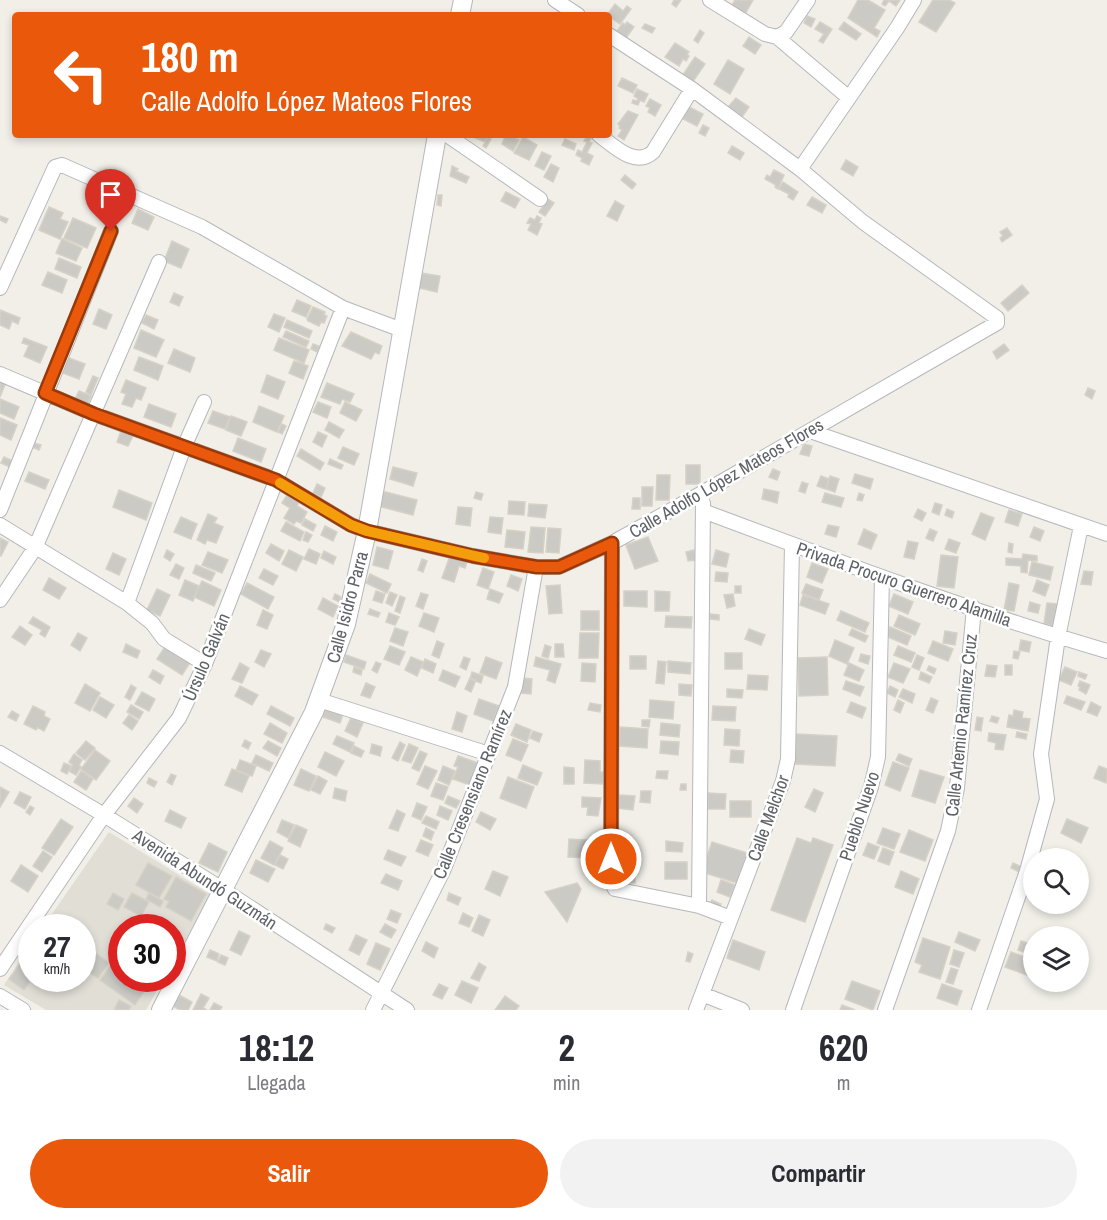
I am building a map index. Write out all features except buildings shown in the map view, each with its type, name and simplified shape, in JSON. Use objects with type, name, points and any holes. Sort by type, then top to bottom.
[{"type":"street","points":[[555,0],[573,12]]},
{"type":"street","points":[[710,0],[765,34],[777,37],[849,98]]},
{"type":"street","points":[[777,37],[786,33],[808,0]]},
{"type":"street","points":[[612,37],[692,89],[800,169],[914,0]]},
{"type":"street","points":[[603,138],[631,157],[647,158],[692,89]]},
{"type":"street","name":"Calle Isidro Parra","points":[[161,1010],[314,712],[346,624],[367,531],[436,138]]},
{"type":"street","points":[[451,138],[540,199]]},
{"type":"street","points":[[0,288],[55,167],[62,165],[201,227],[343,308],[402,330]]},
{"type":"street","name":"Calle Adolfo López Mateos Flores","points":[[0,374],[94,414],[276,480],[351,525],[367,531],[473,556],[537,567],[559,567],[612,543],[702,494],[997,323],[997,318],[863,222],[800,169]]},
{"type":"street","points":[[0,510],[111,231]]},
{"type":"street","points":[[0,600],[35,548],[159,262]]},
{"type":"street","name":"Úrsulo Galván","points":[[0,969],[104,815],[179,718],[206,664],[343,308]]},
{"type":"street","points":[[127,603],[184,447],[204,402]]},
{"type":"street","points":[[810,431],[1107,534]]},
{"type":"street","points":[[699,906],[702,494]]},
{"type":"street","name":"Privada Procuro Guerrero Alamilla","points":[[703,512],[882,577],[1058,637],[1107,651]]},
{"type":"street","points":[[0,525],[127,603],[152,623],[164,639],[206,664]]},
{"type":"street","points":[[979,1010],[1028,871],[1047,799],[1041,754],[1058,637],[1081,526]]},
{"type":"street","points":[[612,543],[611,881],[615,889],[699,906],[731,918]]},
{"type":"street","name":"Calle Melchor","points":[[696,1010],[783,781],[788,759],[792,544]]},
{"type":"street","name":"Calle Cresensiano Ramírez","points":[[373,1010],[443,872],[515,687],[537,567]]},
{"type":"street","name":"Pueblo Nuevo","points":[[793,1010],[871,787],[878,757],[882,577]]},
{"type":"street","name":"Calle Artemio Ramírez Cruz","points":[[885,1010],[948,831],[957,788],[974,608]]},
{"type":"street","points":[[319,699],[489,754]]},
{"type":"street","name":"Avenida Abundó Guzmán","points":[[0,753],[222,889],[407,1010]]},
{"type":"street","points":[[702,994],[742,1010]]},
{"type":"street","points":[[0,996],[23,1010]]},
{"type":"shaded area","points":[[109,832],[210,894],[186,939],[186,914],[108,914],[108,992],[156,992],[146,1010],[46,1010],[4,985],[18,964],[18,992],[96,992],[96,914],[52,914]]},
{"type":"slow traffic","points":[[280,483],[351,525],[367,531],[484,558]]},
{"type":"route","points":[[111,231],[45,393],[94,414],[276,480],[351,525],[367,531],[473,556],[537,567],[559,567],[612,543],[611,859]]}]
